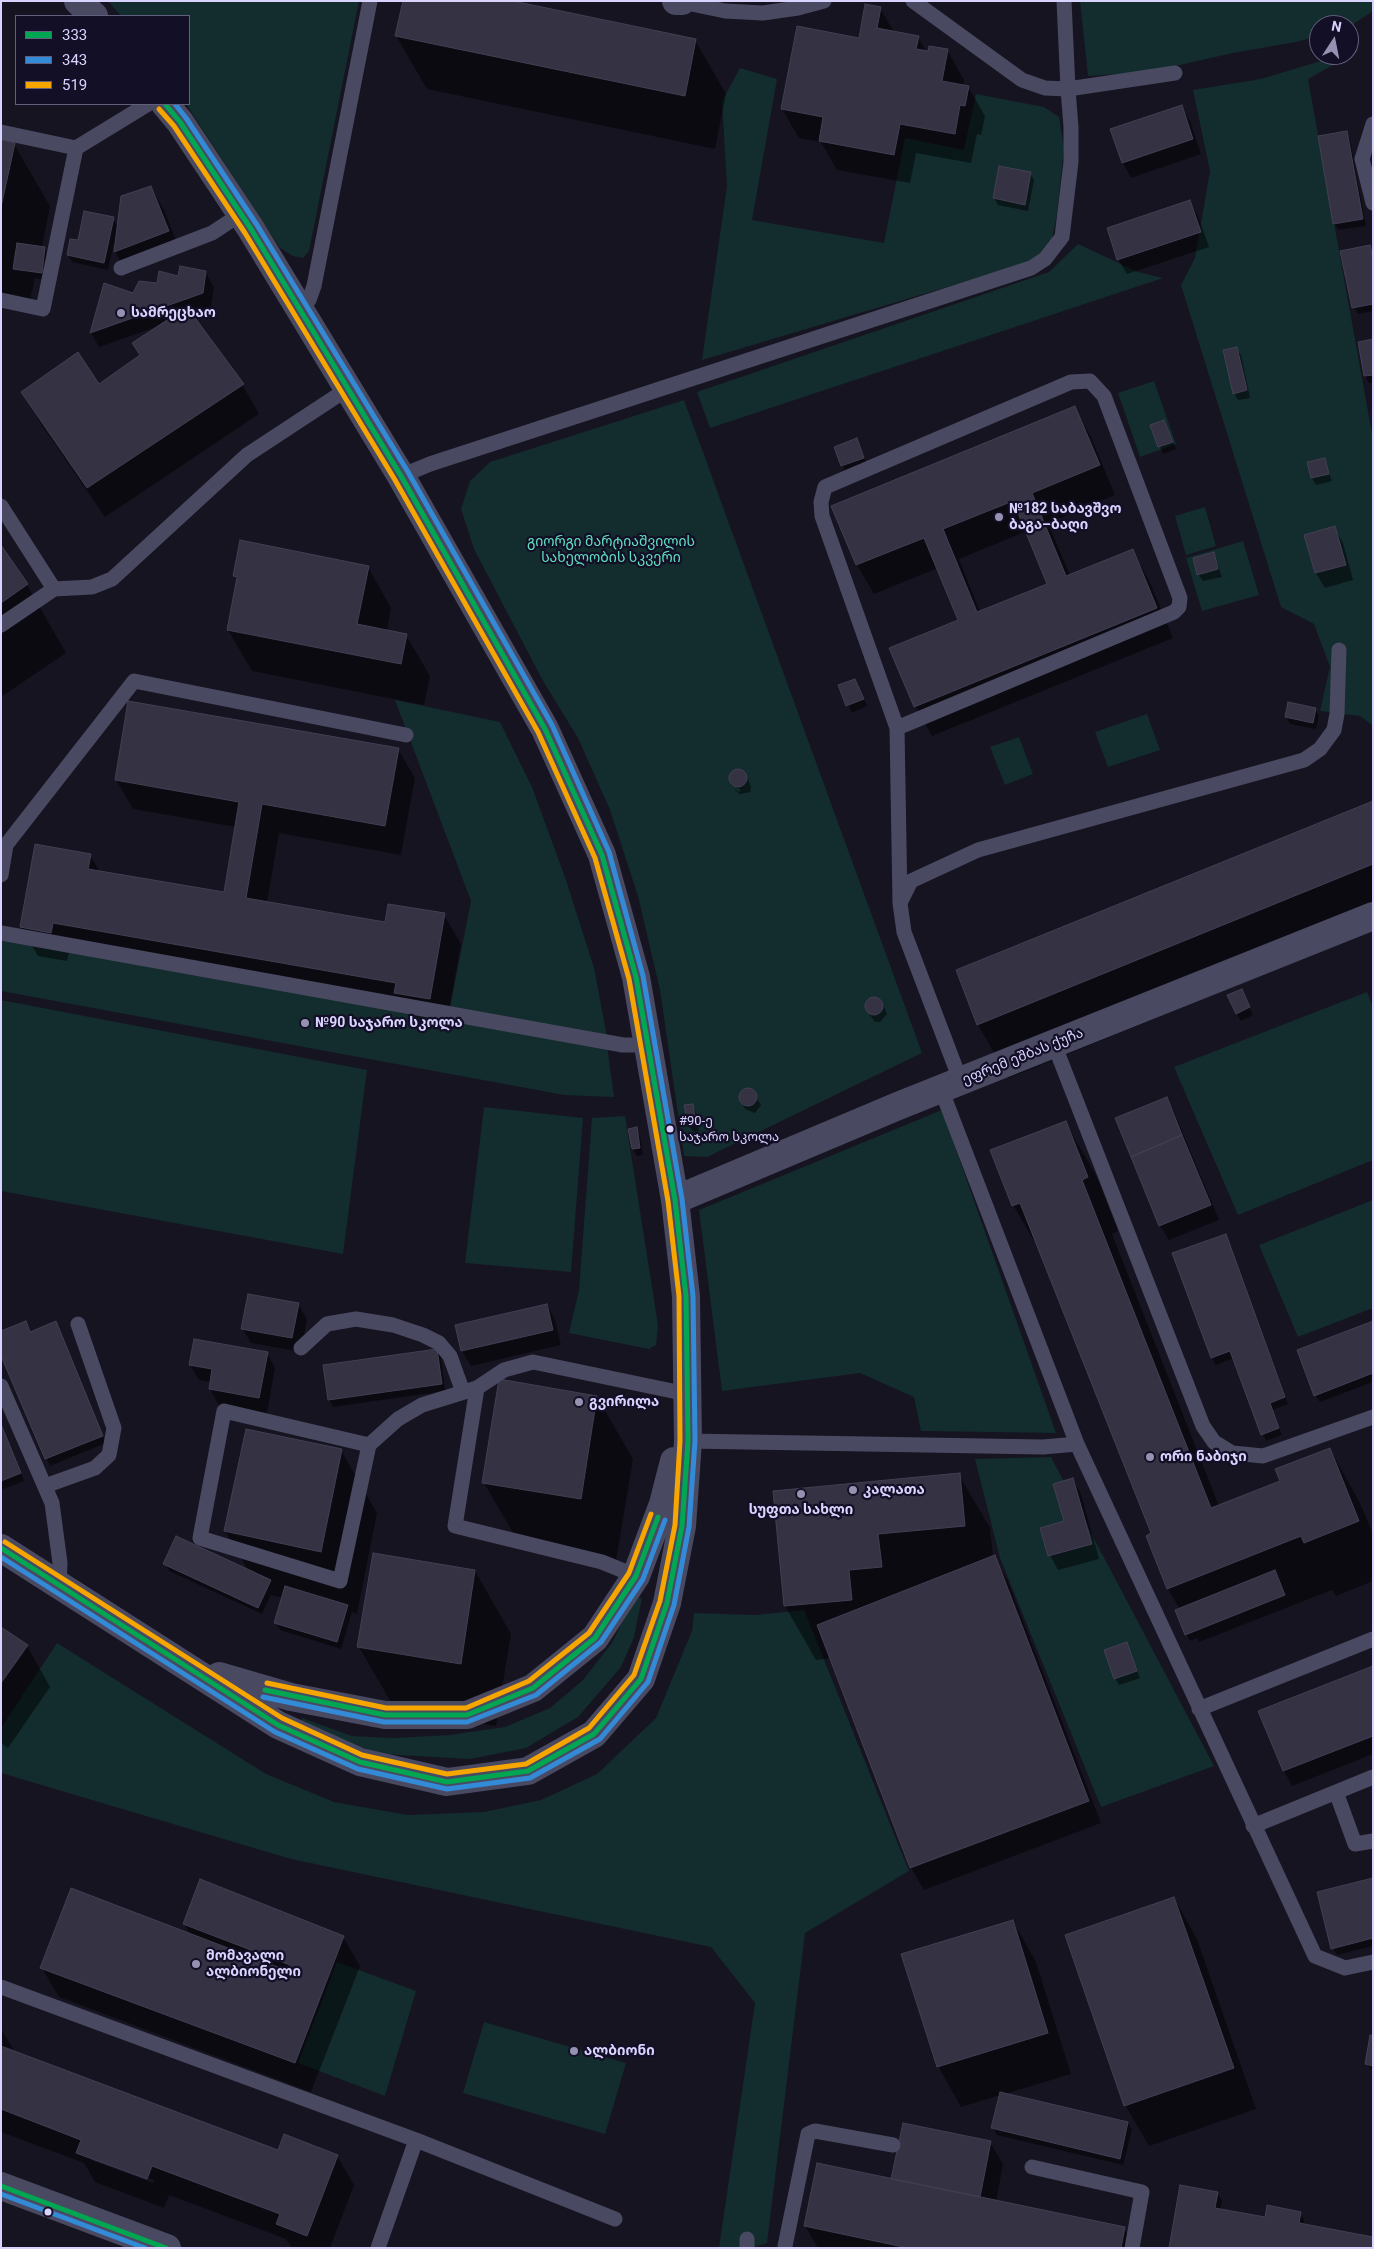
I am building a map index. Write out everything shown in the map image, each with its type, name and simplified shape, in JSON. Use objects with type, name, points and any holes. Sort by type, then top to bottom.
[{"type":"street","points":[[78,1],[93,15]]},
{"type":"street","points":[[1,1548],[191,1667],[278,1725],[360,1762],[447,1782],[528,1771],[594,1734],[641,1679],[667,1603],[682,1526],[688,1441],[686,1296],[675,1200],[636,977],[602,855],[545,730],[401,476],[241,214],[180,122],[166,105]]},
{"type":"street","name":"ეფრემ ეშბას ქუჩა","points":[[675,1200],[951,1085],[1373,916]]},
{"type":"street","points":[[191,1667],[291,1697],[385,1715],[467,1715],[533,1688],[595,1638],[636,1576],[663,1504],[687,1402]]},
{"type":"street","points":[[1,2186],[167,2248]]},
{"type":"lane","points":[[298,305],[309,300],[314,286],[370,1]]},
{"type":"lane","points":[[680,2],[725,11],[763,13],[798,8],[824,1]]},
{"type":"lane","points":[[913,1],[1022,80],[1045,88],[1068,89],[1175,73]]},
{"type":"lane","points":[[401,476],[430,464],[1031,268],[1045,259],[1062,237],[1071,162],[1071,127],[1064,1]]},
{"type":"lane","points":[[1,132],[76,148],[146,105]]},
{"type":"lane","points":[[1373,124],[1362,159],[1373,203]]},
{"type":"lane","points":[[1,300],[42,309],[76,148]]},
{"type":"lane","points":[[121,268],[212,233],[241,214]]},
{"type":"lane","points":[[896,728],[1174,612],[1179,607],[1180,598],[1104,396],[1090,380],[1071,382],[825,487],[821,502],[822,516],[896,728],[900,903],[904,932],[951,1085],[1077,1444],[1315,1956],[1345,1968],[1373,1962]]},
{"type":"lane","points":[[1,626],[54,589],[92,587],[112,579],[247,455],[349,388]]},
{"type":"lane","points":[[1,506],[54,589]]},
{"type":"lane","points":[[900,903],[911,881],[978,850],[1304,760],[1320,749],[1334,730],[1337,714],[1339,650]]},
{"type":"lane","points":[[1,875],[6,845],[134,681],[406,735]]},
{"type":"lane","points":[[1,933],[623,1044],[648,1046]]},
{"type":"lane","points":[[1054,1044],[1203,1426],[1214,1442],[1232,1453],[1263,1456],[1373,1417]]},
{"type":"lane","points":[[301,1348],[327,1324],[356,1319],[393,1325],[423,1335],[439,1343],[450,1356],[470,1390],[455,1526],[602,1562],[636,1576]]},
{"type":"lane","points":[[45,1486],[95,1468],[109,1454],[114,1428],[78,1324]]},
{"type":"lane","points":[[369,1445],[224,1411],[200,1538],[340,1581],[369,1445],[398,1419],[422,1405],[470,1390],[504,1370],[533,1362],[687,1402]]},
{"type":"lane","points":[[1,1386],[52,1503],[60,1563],[59,1584]]},
{"type":"lane","points":[[688,1441],[1043,1447],[1077,1444]]},
{"type":"lane","points":[[1199,1709],[1373,1639]]},
{"type":"lane","points":[[1253,1826],[1373,1777]]},
{"type":"lane","points":[[1336,1792],[1355,1844],[1373,1841]]},
{"type":"lane","points":[[1,1987],[416,2140],[615,2219]]},
{"type":"lane","points":[[787,2247],[808,2134],[816,2131],[893,2145]]},
{"type":"lane","points":[[378,2248],[416,2140]]},
{"type":"lane","points":[[1032,2168],[1142,2192],[1132,2248]]},
{"type":"green space","points":[[108,1],[359,1],[309,251],[303,258],[293,256],[280,248],[187,105],[190,105],[190,15],[120,15]]},
{"type":"green space","points":[[1080,1],[1373,1],[1373,11],[1359,20],[1359,15],[1309,15],[1309,39],[1149,72],[1088,76]]},
{"type":"green space","points":[[1309,65],[1333,65],[1308,79],[1373,439],[1373,726],[1360,716],[1320,711],[1330,667],[1314,624],[1281,607],[1181,285],[1195,258],[1210,171],[1193,90],[1261,79]]},
{"type":"green space","points":[[740,68],[777,79],[752,220],[884,243],[905,138],[964,150],[976,94],[1044,107],[1059,117],[1064,148],[1057,214],[1052,239],[1041,254],[1028,263],[702,360],[727,186],[722,101]]},
{"type":"green space","points":[[1078,244],[1138,272],[1163,278],[710,428],[697,392],[1049,272]]},
{"type":"green space","points":[[1154,381],[1176,444],[1140,457],[1118,393]]},
{"type":"green space","name":"გიორგი მარტიაშვილის სახელობის სკვერი","points":[[684,400],[922,1053],[707,1157],[684,1156],[660,990],[638,896],[610,810],[578,738],[543,681],[474,549],[461,509],[470,481],[490,462]]},
{"type":"green space","points":[[1205,507],[1216,546],[1186,555],[1175,516]]},
{"type":"green space","points":[[1243,541],[1259,595],[1202,611],[1186,558]]},
{"type":"green space","points":[[395,700],[500,722],[532,787],[566,880],[594,968],[607,1037],[450,1007],[471,901]]},
{"type":"green space","points":[[1147,714],[1160,750],[1108,767],[1095,732]]},
{"type":"green space","points":[[1019,737],[1033,774],[1005,785],[990,747]]},
{"type":"green space","points":[[1,938],[607,1046],[614,1097],[564,1095],[1,991]]},
{"type":"green space","points":[[1367,992],[1373,1007],[1373,1160],[1238,1215],[1174,1067]]},
{"type":"green space","points":[[1,1000],[367,1070],[343,1254],[1,1191]]},
{"type":"green space","points":[[484,1107],[583,1118],[571,1272],[465,1263]]},
{"type":"green space","points":[[942,1110],[1056,1433],[921,1431],[914,1397],[860,1373],[722,1391],[699,1210]]},
{"type":"green space","points":[[625,1116],[658,1325],[656,1345],[649,1349],[569,1333],[579,1290],[592,1118]]},
{"type":"green space","points":[[1373,1200],[1373,1308],[1298,1337],[1259,1245]]},
{"type":"green space","points":[[1051,1457],[1214,1766],[1101,1807],[1000,1558],[975,1459]]},
{"type":"green space","points":[[635,1597],[642,1598],[634,1637],[621,1667],[578,1717],[526,1748],[470,1759],[381,1754],[299,1727],[302,1718],[352,1736],[394,1738],[449,1735],[505,1727],[550,1708],[582,1681],[612,1643]]},
{"type":"green space","points":[[804,1610],[909,1871],[805,1933],[767,2243],[751,2248],[719,2248],[755,2003],[711,1947],[291,1859],[1,1773],[1,1728],[57,1643],[266,1774],[334,1802],[408,1815],[484,1812],[541,1800],[597,1774],[656,1718],[692,1631],[694,1613],[756,1615]]},
{"type":"green space","points":[[337,1962],[416,1991],[385,2096],[298,2063]]},
{"type":"green space","points":[[484,2022],[626,2063],[605,2134],[463,2093]]},
{"type":"building","points":[[403,1],[513,1],[696,39],[685,96],[395,36]]},
{"type":"building","points":[[865,4],[881,7],[877,28],[919,36],[916,49],[928,51],[929,46],[948,49],[942,81],[969,86],[965,106],[960,105],[955,134],[900,124],[894,155],[819,141],[823,117],[781,109],[797,26],[859,38]]},
{"type":"building","points":[[1182,105],[1193,139],[1122,163],[1110,129]]},
{"type":"building","points":[[1347,131],[1363,219],[1333,224],[1318,136]]},
{"type":"building","points":[[1,140],[15,143],[1,207]]},
{"type":"building","points":[[999,166],[1031,172],[1025,205],[993,198]]},
{"type":"building","points":[[151,186],[169,231],[114,252],[121,196]]},
{"type":"building","points":[[1190,200],[1201,232],[1117,260],[1107,228]]},
{"type":"building","points":[[84,211],[114,217],[104,263],[67,255],[70,239],[78,240]]},
{"type":"building","points":[[17,243],[45,247],[42,273],[13,269]]},
{"type":"building","points":[[1370,245],[1373,258],[1373,304],[1352,308],[1340,251]]},
{"type":"building","name":"სამრეცხაო","points":[[180,266],[206,271],[203,293],[90,333],[104,283],[133,293],[139,281],[157,283],[159,271],[178,276]]},
{"type":"building","points":[[187,307],[244,384],[87,488],[21,392],[78,352],[99,384],[140,355],[132,343]]},
{"type":"building","points":[[1373,339],[1373,375],[1364,376],[1358,342]]},
{"type":"building","points":[[1237,347],[1247,390],[1233,394],[1223,350]]},
{"type":"building","points":[[1075,406],[1100,465],[1032,493],[1066,576],[1133,549],[1157,608],[914,707],[889,648],[958,620],[924,538],[856,565],[831,506]],"holes":[[[1013,501],[1047,584],[977,612],[943,529]]]},
{"type":"building","points":[[1164,420],[1173,442],[1158,447],[1150,425]]},
{"type":"building","points":[[857,438],[864,458],[841,466],[834,447]]},
{"type":"building","points":[[1325,458],[1329,474],[1311,478],[1307,462]]},
{"type":"building","points":[[1335,526],[1346,565],[1315,573],[1304,535]]},
{"type":"building","points":[[240,540],[369,566],[357,624],[407,634],[401,664],[227,630],[237,577],[233,576]]},
{"type":"building","points":[[1,545],[28,584],[1,603]]},
{"type":"building","points":[[1214,552],[1218,569],[1197,575],[1193,558]]},
{"type":"building","points":[[855,679],[864,699],[846,706],[838,685]]},
{"type":"building","points":[[128,701],[399,748],[385,826],[262,804],[246,898],[385,922],[388,904],[445,913],[430,999],[394,993],[396,983],[53,923],[51,933],[20,927],[35,844],[91,854],[88,869],[224,892],[239,802],[115,780]]},
{"type":"building","points":[[1288,702],[1316,708],[1313,723],[1285,717]]},
{"type":"building","points":[[734,769],[742,769],[747,774],[745,785],[734,787],[729,782],[729,774]]},
{"type":"building","points":[[1373,801],[1373,864],[977,1025],[956,970]]},
{"type":"building","points":[[1242,989],[1250,1007],[1236,1014],[1227,995]]},
{"type":"building","points":[[870,997],[878,997],[883,1002],[881,1013],[870,1015],[865,1010],[865,1002]]},
{"type":"building","points":[[744,1088],[752,1088],[757,1093],[755,1104],[744,1106],[739,1101],[739,1093]]},
{"type":"building","points":[[1167,1097],[1182,1135],[1131,1157],[1115,1118]]},
{"type":"building","points":[[693,1104],[696,1124],[688,1126],[684,1105]]},
{"type":"building","points":[[1066,1121],[1088,1177],[1082,1180],[1211,1508],[1280,1481],[1275,1469],[1330,1448],[1359,1521],[1304,1543],[1301,1536],[1167,1589],[1146,1536],[1151,1533],[1020,1203],[1012,1206],[990,1150]]},
{"type":"building","points":[[637,1127],[640,1148],[632,1149],[628,1129]]},
{"type":"building","points":[[1182,1135],[1211,1205],[1159,1226],[1131,1157]]},
{"type":"building","points":[[1226,1234],[1285,1397],[1270,1403],[1279,1428],[1261,1435],[1230,1351],[1211,1358],[1172,1253]]},
{"type":"building","points":[[248,1294],[299,1303],[292,1338],[241,1329]]},
{"type":"building","points":[[547,1304],[553,1330],[461,1351],[455,1325]]},
{"type":"building","points":[[26,1321],[30,1332],[56,1321],[103,1436],[45,1459],[1,1356],[1,1331]]},
{"type":"building","points":[[1373,1321],[1373,1373],[1314,1396],[1297,1350]]},
{"type":"building","points":[[194,1339],[268,1352],[259,1398],[209,1389],[212,1369],[189,1365]]},
{"type":"building","points":[[437,1349],[442,1384],[328,1400],[323,1365]]},
{"type":"building","points":[[499,1379],[597,1396],[581,1499],[482,1483]]},
{"type":"building","points":[[1,1424],[21,1473],[1,1481]]},
{"type":"building","points":[[246,1429],[342,1449],[321,1552],[224,1531]]},
{"type":"building","points":[[960,1473],[965,1526],[878,1534],[882,1567],[849,1570],[852,1600],[784,1606],[773,1491]]},
{"type":"building","points":[[1073,1478],[1092,1544],[1048,1556],[1040,1528],[1064,1521],[1053,1484]]},
{"type":"building","points":[[176,1536],[271,1580],[258,1608],[163,1564]]},
{"type":"building","points":[[373,1553],[475,1570],[461,1664],[357,1647]]},
{"type":"building","points":[[995,1555],[1089,1801],[910,1868],[817,1625]]},
{"type":"building","points":[[1275,1570],[1285,1595],[1185,1635],[1175,1610]]},
{"type":"building","points":[[285,1586],[348,1605],[337,1642],[274,1623]]},
{"type":"building","points":[[1,1627],[28,1645],[1,1683]]},
{"type":"building","points":[[1127,1642],[1137,1671],[1114,1679],[1104,1650]]},
{"type":"building","points":[[1373,1666],[1373,1736],[1283,1771],[1258,1711]]},
{"type":"building","points":[[1373,1878],[1373,1938],[1331,1949],[1317,1892]]},
{"type":"building","points":[[200,1879],[344,1936],[295,2063],[40,1968],[71,1888],[288,1971],[290,1965],[183,1924]]},
{"type":"building","points":[[1174,1897],[1234,2068],[1124,2106],[1065,1935]]},
{"type":"building","points":[[1013,1920],[1048,2033],[937,2067],[901,1954]]},
{"type":"building","points":[[1370,2035],[1373,2036],[1373,2066],[1365,2064]]},
{"type":"building","points":[[1,2046],[278,2150],[284,2134],[338,2155],[307,2236],[276,2224],[280,2214],[152,2166],[147,2179],[76,2153],[81,2140],[1,2109]]},
{"type":"building","points":[[1000,2092],[1128,2122],[1120,2159],[991,2128]]},
{"type":"building","points":[[903,2123],[991,2141],[980,2197],[891,2179]]},
{"type":"building","points":[[817,2163],[1125,2227],[1121,2248],[908,2248],[804,2226]]},
{"type":"building","points":[[1180,2185],[1218,2192],[1215,2208],[1265,2217],[1267,2205],[1301,2212],[1299,2223],[1373,2237],[1373,2248],[1169,2248]]},
{"type":"transit line","name":"333","points":[[1,1548],[278,1725],[360,1762],[447,1782],[528,1771],[594,1734],[641,1679],[667,1603],[682,1526],[688,1441],[686,1296],[675,1200],[636,977],[602,855],[545,729],[401,476],[251,229],[180,122],[166,105]]},
{"type":"transit line","name":"343","points":[[1,1557],[275,1732],[358,1769],[447,1789],[530,1778],[600,1739],[648,1682],[674,1605],[689,1527],[695,1441],[693,1296],[682,1199],[643,976],[609,852],[552,725],[408,472],[257,225],[176,105]]},
{"type":"transit line","name":"519","points":[[5,1542],[282,1718],[362,1755],[447,1774],[526,1764],[589,1728],[634,1675],[660,1601],[675,1525],[680,1441],[679,1296],[668,1201],[629,979],[595,858],[538,732],[395,480],[245,233],[174,126],[159,109]]},
{"type":"transit line","name":"519","points":[[267,1683],[386,1708],[466,1708],[529,1681],[589,1633],[629,1573],[651,1514]]},
{"type":"transit line","name":"333","points":[[265,1690],[385,1715],[467,1715],[533,1688],[595,1638],[636,1576],[658,1517]]},
{"type":"transit line","name":"343","points":[[263,1697],[384,1722],[467,1722],[536,1695],[601,1642],[643,1579],[665,1520]]},
{"type":"transit line","name":"333","points":[[1,2186],[166,2248]]},
{"type":"transit line","name":"343","points":[[1,2194],[145,2248]]},
{"type":"place","name":"სამრეცხაო","points":[[121,313]]},
{"type":"place","name":"№182 საბავშვო ბაგა–ბაღი","points":[[999,517]]},
{"type":"place","name":"№90 საჯარო სკოლა","points":[[305,1023]]},
{"type":"place","name":"#90-ე საჯარო სკოლა","points":[[670,1129]]},
{"type":"place","name":"გვირილა","points":[[579,1402]]},
{"type":"place","name":"ორი ნაბიჯი","points":[[1150,1457]]},
{"type":"place","name":"კალათა","points":[[853,1490]]},
{"type":"place","name":"სუფთა სახლი","points":[[801,1494]]},
{"type":"place","name":"მომავალი ალბიონელი","points":[[196,1964]]},
{"type":"place","name":"ალბიონი","points":[[574,2051]]}]
